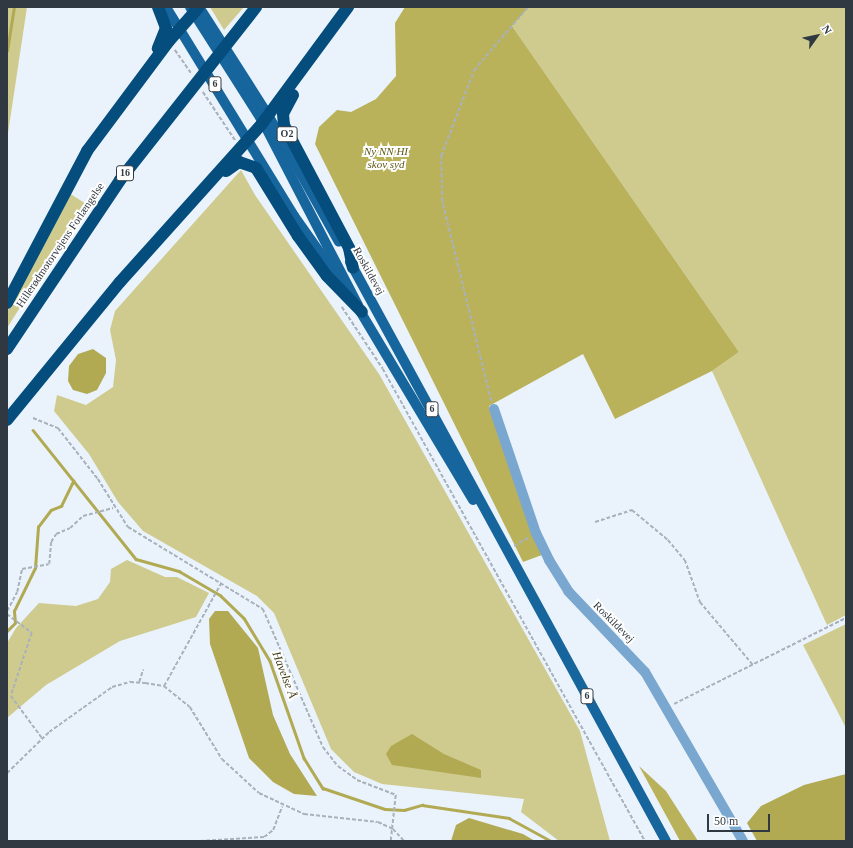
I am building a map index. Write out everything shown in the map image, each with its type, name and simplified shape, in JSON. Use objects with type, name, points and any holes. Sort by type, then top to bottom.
[{"type":"highway","points":[[7,302],[46,224],[104,126],[162,41],[165,20],[158,7]]},
{"type":"highway","name":"Hillerødmotorvejens Forlængelse","points":[[7,349],[120,180],[256,7]]},
{"type":"highway","name":"O2","points":[[266,119],[348,7]]},
{"type":"highway","name":"O2","points":[[353,268],[349,248],[289,138],[283,114],[354,7]]},
{"type":"highway","points":[[104,126],[182,30],[196,8]]},
{"type":"highway","points":[[7,420],[149,249],[243,142],[266,119]]},
{"type":"highway","points":[[149,249],[175,227],[232,165],[245,162],[256,168],[315,259],[362,312]]},
{"type":"main road","name":"Roskildevej","points":[[166,7],[182,30],[243,142],[362,312]]},
{"type":"main road","name":"Roskildevej","points":[[196,8],[266,119],[353,268],[433,410],[506,552],[666,841]]},
{"type":"main road","name":"Roskildevej","points":[[266,119],[362,312],[446,458],[506,552]]},
{"type":"street","name":"Roskildevej","points":[[494,408],[536,533],[568,591],[644,672],[667,707],[743,841]]},
{"type":"path","points":[[494,408],[480,367],[442,201],[441,156],[474,70],[528,7]]},
{"type":"path","points":[[172,45],[194,78]]},
{"type":"path","points":[[199,85],[243,142]]},
{"type":"path","points":[[339,303],[383,369],[645,841]]},
{"type":"path","points":[[33,418],[58,428],[98,479],[113,508],[128,528],[149,542],[263,609],[323,747],[338,766],[356,780],[396,795],[391,841]]},
{"type":"path","points":[[7,611],[17,592],[22,569],[49,564],[52,542],[64,529],[74,525],[83,516],[105,512],[113,508]]},
{"type":"path","points":[[595,522],[632,510],[668,540],[685,560],[700,602],[753,665]]},
{"type":"path","points":[[506,552],[536,533]]},
{"type":"path","points":[[164,686],[220,583]]},
{"type":"path","points":[[7,614],[32,633],[11,696],[42,738]]},
{"type":"path","points":[[667,707],[846,618]]},
{"type":"path","points":[[139,682],[143,670]]},
{"type":"path","points":[[7,773],[42,738],[112,687],[139,682],[164,686],[190,707],[222,759],[240,779],[282,806],[322,817],[378,822],[393,829],[404,841]]},
{"type":"path","points":[[200,841],[264,837],[273,830],[282,806]]},
{"type":"shaded area","points":[[7,7],[27,7],[7,140]]},
{"type":"shaded area","points":[[210,7],[244,7],[224,30]]},
{"type":"shaded area","points":[[529,7],[846,7],[846,615],[827,625],[712,371],[739,352],[512,26]]},
{"type":"shaded area","points":[[241,170],[255,195],[379,374],[580,731],[610,841],[559,841],[521,812],[524,799],[382,784],[354,772],[331,749],[274,613],[257,596],[143,531],[118,502],[89,454],[54,411],[57,395],[86,405],[113,387],[116,360],[110,330],[115,311]]},
{"type":"shaded area","points":[[69,193],[91,207],[47,265],[7,328],[7,312]]},
{"type":"shaded area","points":[[93,349],[106,358],[106,373],[97,390],[87,394],[73,390],[68,381],[69,366],[78,354]]},
{"type":"shaded area","points":[[127,560],[165,577],[177,577],[209,593],[196,617],[120,641],[46,685],[7,718],[7,643],[16,628],[39,603],[76,606],[98,599],[110,582],[111,569]]},
{"type":"shaded area","points":[[215,611],[228,611],[258,648],[273,715],[290,754],[317,796],[294,794],[273,782],[249,758],[210,644],[209,619]]},
{"type":"shaded area","points":[[846,624],[846,728],[803,645]]},
{"type":"shaded area","points":[[412,734],[444,754],[481,770],[481,778],[392,765],[386,754],[391,746]]},
{"type":"shaded area","points":[[846,774],[846,841],[757,841],[747,823],[761,806],[804,785]]},
{"type":"shaded area","points":[[469,818],[523,834],[535,841],[451,841],[456,825]]},
{"type":"green space","name":"Ny NN HI skov syd","points":[[405,7],[529,7],[512,26],[739,352],[712,371],[615,419],[583,354],[489,406],[542,555],[523,562],[315,144],[319,127],[337,110],[351,112],[376,99],[396,76],[395,23]]},
{"type":"green space","points":[[639,766],[666,791],[698,841],[680,841]]},
{"type":"waterway","name":"Havelse Å","points":[[7,51],[14,7]]},
{"type":"waterway","name":"Havelse Å","points":[[33,430],[136,559],[179,571],[220,595],[244,618],[270,661],[304,758],[323,788],[385,809],[404,810],[422,805],[509,818],[551,841]]},
{"type":"waterway","points":[[7,631],[15,623],[14,611],[35,568],[38,527],[51,510],[61,506],[73,481]]}]
